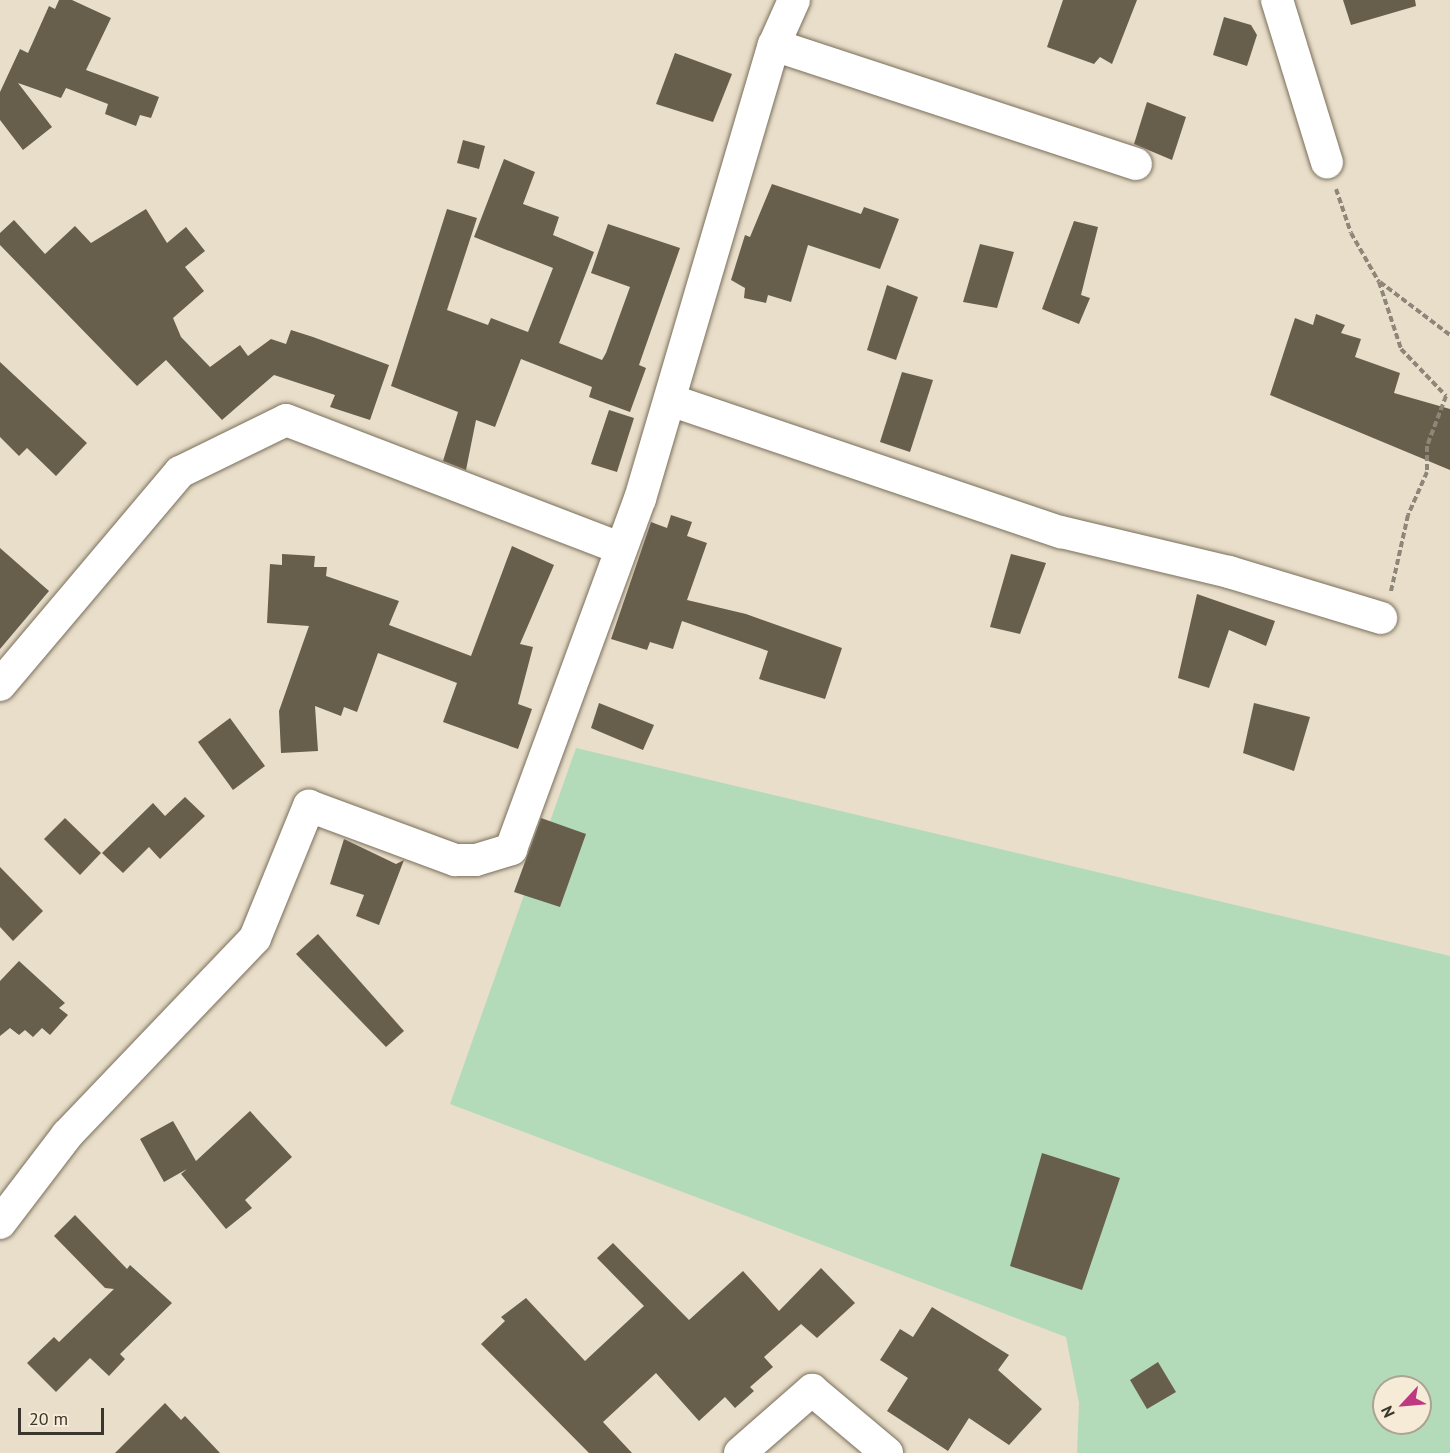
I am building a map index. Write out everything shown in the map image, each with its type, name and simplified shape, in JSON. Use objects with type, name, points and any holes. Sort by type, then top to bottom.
[{"type":"street","points":[[0,1223],[67,1135],[255,938],[309,806],[454,860],[476,860],[511,849],[619,548],[640,499],[774,45],[794,0]]},
{"type":"street","points":[[1278,0],[1327,163]]},
{"type":"street","points":[[774,45],[1136,164]]},
{"type":"street","points":[[670,400],[1061,532],[1229,572],[1381,618]]},
{"type":"street","points":[[0,685],[180,472],[286,420],[619,548]]},
{"type":"street","points":[[740,1453],[812,1390],[887,1453]]},
{"type":"path","points":[[1327,163],[1351,233],[1379,282],[1401,349],[1446,396],[1381,618]]},
{"type":"path","points":[[1379,282],[1450,334]]},
{"type":"green space","points":[[576,748],[1450,956],[1450,1453],[1077,1453],[1079,1403],[1066,1337],[450,1104]]},
{"type":"building","points":[[59,0],[72,0],[111,18],[86,70],[159,97],[151,118],[140,115],[136,126],[105,114],[108,104],[66,88],[61,98],[18,83],[52,127],[23,150],[0,120],[0,92],[20,49],[28,53],[49,6],[55,9]]},
{"type":"building","points":[[1063,0],[1137,0],[1112,64],[1100,57],[1094,64],[1047,47]]},
{"type":"building","points":[[1343,0],[1415,0],[1416,6],[1351,25]]},
{"type":"building","points":[[1224,17],[1251,25],[1257,35],[1247,66],[1213,55]]},
{"type":"building","points":[[675,53],[732,74],[713,122],[656,104]]},
{"type":"building","points":[[1147,102],[1186,117],[1172,160],[1134,144]]},
{"type":"building","points":[[463,140],[485,146],[479,169],[457,163]]},
{"type":"building","points":[[504,159],[535,172],[523,204],[559,217],[553,235],[594,252],[559,343],[602,360],[606,353],[630,287],[591,273],[608,224],[680,248],[639,365],[646,368],[630,412],[589,397],[592,387],[521,359],[495,427],[476,420],[466,470],[443,461],[458,412],[391,386],[447,209],[477,218],[447,310],[488,325],[491,318],[528,332],[553,268],[474,237]]},
{"type":"building","points":[[772,184],[861,214],[864,207],[899,219],[880,269],[808,245],[791,302],[768,295],[766,303],[744,298],[745,288],[731,280],[745,235],[750,237]]},
{"type":"building","points":[[146,209],[167,243],[186,227],[205,251],[185,267],[204,291],[173,318],[181,337],[210,367],[240,345],[248,356],[271,339],[286,344],[291,330],[313,337],[389,365],[370,420],[330,407],[335,395],[274,375],[222,420],[166,360],[137,386],[0,245],[0,233],[14,220],[45,254],[75,226],[91,243]]},
{"type":"building","points":[[1074,221],[1098,227],[1081,295],[1090,298],[1079,324],[1042,309]]},
{"type":"building","points":[[980,244],[1014,252],[997,308],[963,302]]},
{"type":"building","points":[[887,285],[918,297],[896,360],[867,350]]},
{"type":"building","points":[[1316,314],[1345,325],[1341,333],[1361,339],[1355,357],[1400,373],[1394,393],[1450,409],[1450,470],[1270,395],[1295,318],[1313,325]]},
{"type":"building","points":[[0,362],[87,443],[56,476],[27,448],[19,456],[0,437]]},
{"type":"building","points":[[902,372],[933,380],[910,452],[880,442]]},
{"type":"building","points":[[609,410],[634,418],[617,472],[591,464]]},
{"type":"building","points":[[671,515],[692,522],[687,536],[707,543],[687,600],[746,614],[842,648],[825,699],[759,679],[768,651],[682,621],[673,649],[650,642],[647,650],[611,639],[651,522],[667,528]]},
{"type":"building","points":[[512,546],[554,565],[520,644],[533,647],[518,704],[532,709],[518,749],[443,722],[457,683],[378,653],[357,712],[344,707],[341,716],[315,706],[318,751],[281,753],[279,711],[309,626],[267,623],[270,564],[282,565],[282,554],[315,556],[314,567],[327,567],[326,576],[399,601],[389,625],[471,656]]},
{"type":"building","points":[[0,548],[49,591],[0,649]]},
{"type":"building","points":[[1011,554],[1046,563],[1020,634],[990,627]]},
{"type":"building","points":[[1197,594],[1275,621],[1266,646],[1229,630],[1209,688],[1178,678]]},
{"type":"building","points":[[599,703],[654,725],[643,750],[591,728]]},
{"type":"building","points":[[1254,703],[1310,717],[1294,771],[1243,753]]},
{"type":"building","points":[[230,718],[265,766],[233,790],[198,742]]},
{"type":"building","points":[[185,797],[205,816],[160,859],[149,847],[123,873],[102,853],[153,803],[165,816]]},
{"type":"building","points":[[65,818],[101,853],[80,875],[44,839]]},
{"type":"building","points":[[541,818],[586,834],[560,907],[514,892]]},
{"type":"building","points":[[344,839],[396,864],[404,860],[379,925],[356,916],[364,895],[330,884]]},
{"type":"building","points":[[0,867],[43,911],[13,941],[0,927]]},
{"type":"building","points":[[318,934],[404,1031],[386,1047],[296,954]]},
{"type":"building","points":[[19,961],[65,1003],[59,1008],[68,1015],[50,1035],[42,1028],[33,1037],[25,1030],[19,1035],[10,1028],[0,1036],[0,981]]},
{"type":"building","points":[[250,1111],[292,1157],[245,1200],[252,1208],[226,1229],[181,1174],[187,1169],[164,1182],[140,1139],[173,1121],[196,1161]]},
{"type":"building","points":[[1042,1153],[1120,1178],[1082,1290],[1010,1266]]},
{"type":"building","points":[[75,1215],[127,1269],[130,1265],[172,1303],[120,1354],[125,1359],[109,1376],[90,1358],[56,1392],[27,1363],[54,1337],[59,1342],[114,1289],[105,1288],[54,1236]]},
{"type":"building","points":[[613,1243],[689,1320],[743,1271],[779,1311],[821,1268],[855,1303],[817,1338],[801,1324],[764,1357],[773,1367],[750,1387],[754,1391],[735,1408],[725,1397],[699,1421],[656,1373],[603,1422],[632,1453],[589,1453],[481,1344],[505,1321],[501,1317],[526,1298],[585,1361],[644,1306],[597,1258]]},
{"type":"building","points":[[932,1307],[1009,1355],[998,1370],[1042,1409],[1009,1445],[969,1418],[948,1451],[887,1411],[908,1378],[880,1360],[900,1329],[913,1337]]},
{"type":"building","points":[[1158,1362],[1176,1392],[1147,1409],[1130,1380]]},
{"type":"building","points":[[165,1403],[181,1420],[185,1416],[220,1453],[115,1453]]}]
